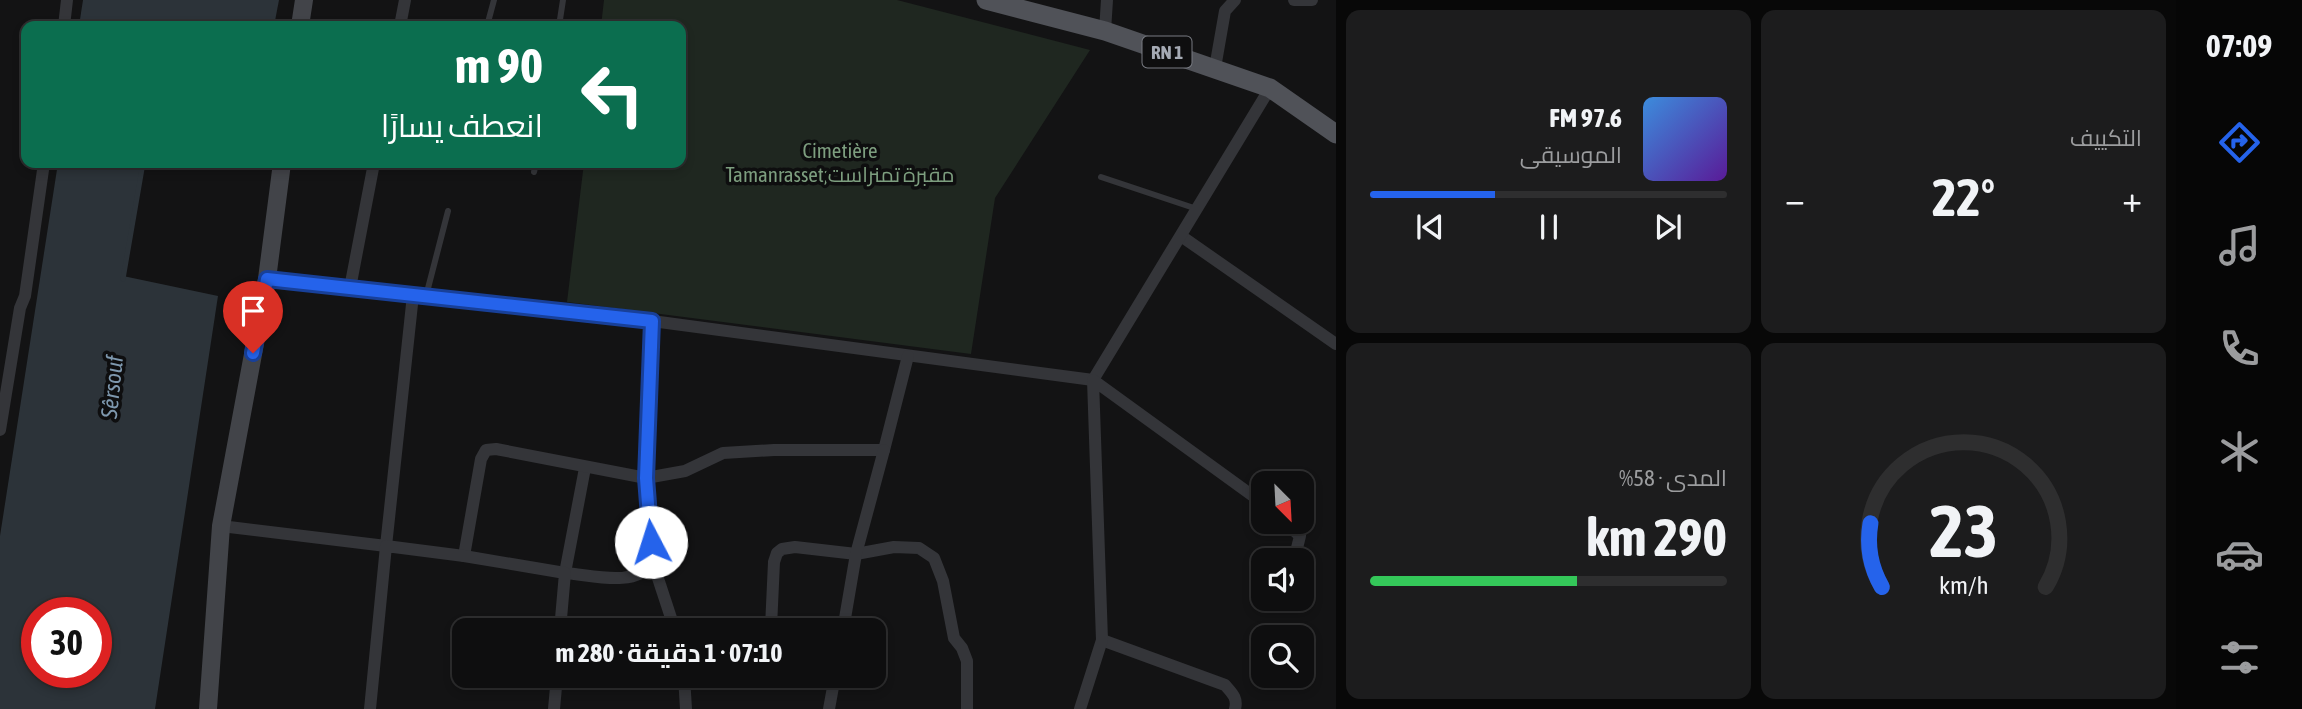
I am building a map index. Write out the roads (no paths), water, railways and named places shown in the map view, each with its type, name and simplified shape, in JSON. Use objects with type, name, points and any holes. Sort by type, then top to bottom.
[{"type":"main road","points":[[301,21],[304,0]]},
{"type":"main road","name":"RN 1","points":[[985,0],[1042,7],[1270,88],[1336,134]]},
{"type":"main road","points":[[208,709],[221,526],[267,279],[281,168]]},
{"type":"street","points":[[65,21],[67,0]]},
{"type":"street","points":[[401,21],[405,0]]},
{"type":"street","points":[[1105,31],[1107,0]]},
{"type":"street","points":[[1215,68],[1225,11],[1236,0]]},
{"type":"street","points":[[1294,0],[1309,0]]},
{"type":"street","points":[[1080,709],[1102,640],[1093,380],[1270,88]]},
{"type":"street","points":[[0,430],[43,168]]},
{"type":"street","points":[[350,288],[373,168]]},
{"type":"street","points":[[1181,236],[1336,344]]},
{"type":"street","points":[[267,279],[652,321],[1093,380],[1251,495]]},
{"type":"street","points":[[370,709],[386,546],[419,295]]},
{"type":"street","points":[[652,321],[646,478],[653,563],[671,618]]},
{"type":"street","points":[[845,618],[856,554],[908,356]]},
{"type":"street","points":[[464,556],[481,459],[486,450],[496,449],[646,478],[685,471],[723,453],[884,450]]},
{"type":"street","points":[[561,618],[565,573],[585,468]]},
{"type":"street","points":[[221,526],[464,556],[565,573],[629,579],[646,572],[653,563]]},
{"type":"street","points":[[772,618],[777,553],[782,549],[794,547],[856,554],[894,547],[919,548],[934,558],[943,581],[954,638],[967,660],[967,709]]},
{"type":"street","points":[[1102,640],[1225,685],[1234,695],[1235,709]]},
{"type":"street","points":[[554,709],[555,688]]},
{"type":"street","points":[[685,688],[686,709]]},
{"type":"street","points":[[830,709],[833,688]]},
{"type":"lane","points":[[488,21],[494,0]]},
{"type":"lane","points":[[560,21],[563,0]]},
{"type":"lane","points":[[534,172],[535,168]]},
{"type":"lane","points":[[1101,177],[1197,209]]},
{"type":"lane","points":[[419,295],[448,211]]},
{"type":"water","points":[[83,0],[279,0],[275,21],[80,21]]},
{"type":"water","points":[[57,168],[159,168],[141,169],[123,276],[218,296],[155,709],[0,709],[0,536]]},
{"type":"waterway","name":"Sêrsouf","points":[[123,279],[142,168]]},
{"type":"park label","name":"Cimetière Tamanrasset;مقبرة تمنراست","points":[[840,162]]}]
